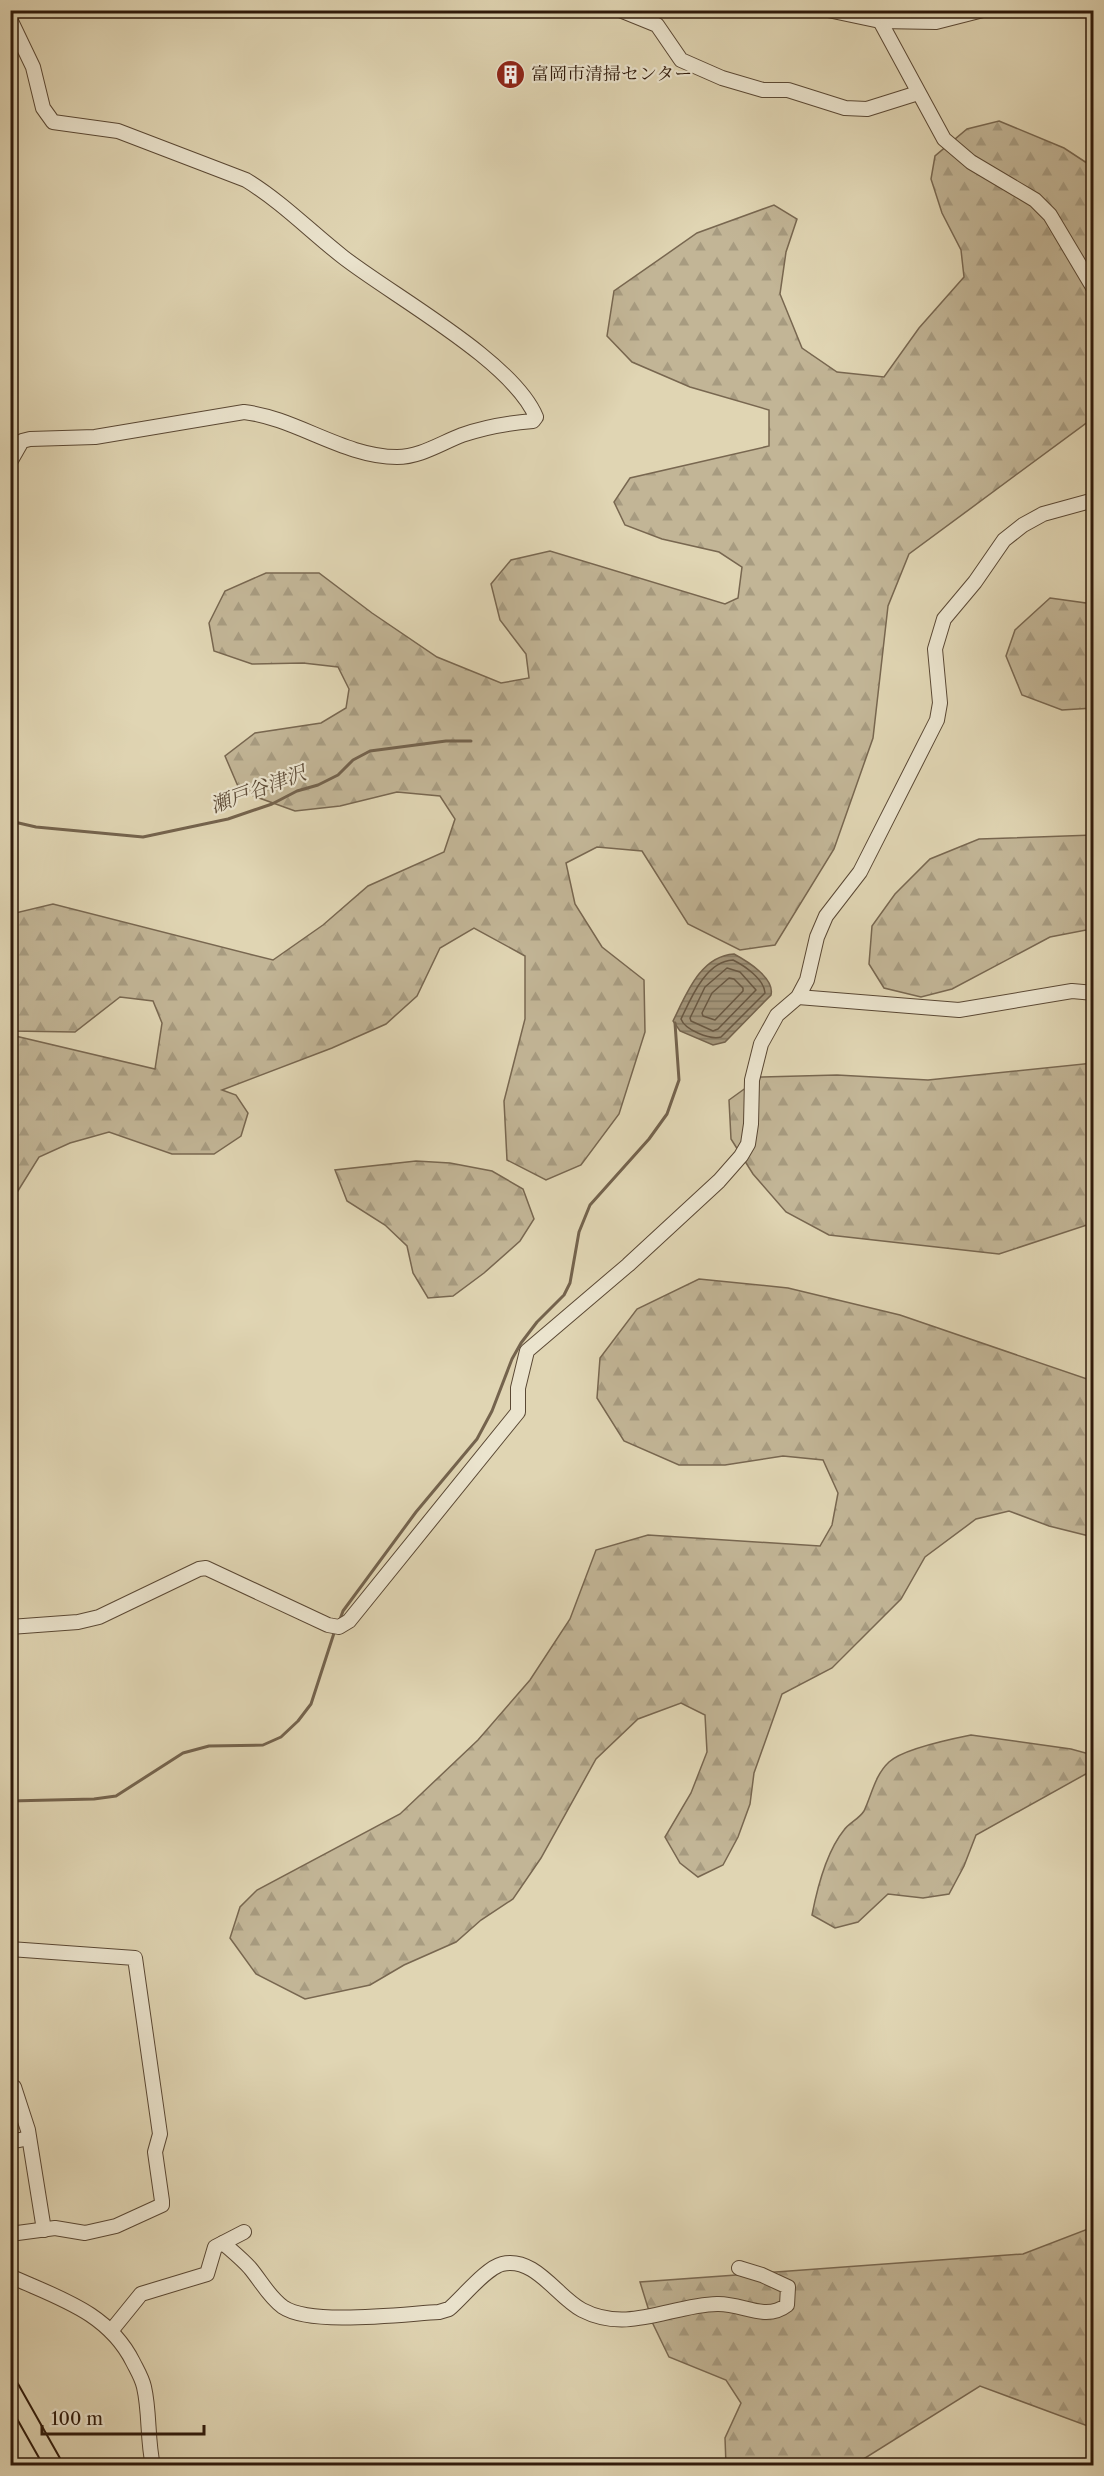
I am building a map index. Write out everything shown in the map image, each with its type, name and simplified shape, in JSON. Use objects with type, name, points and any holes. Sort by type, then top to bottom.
[{"type":"main road","points":[[10,2388],[54,2466]]},
{"type":"street","points":[[620,10],[657,25],[681,60],[722,78],[763,90],[788,90],[845,108],[867,109],[918,93]]},
{"type":"street","points":[[828,10],[880,21],[936,22],[983,10]]},
{"type":"street","points":[[1086,10],[1094,13]]},
{"type":"street","points":[[10,19],[33,67],[43,108],[53,122],[118,131],[195,159],[262,189],[344,258],[481,356],[530,403],[536,417],[533,421],[485,428],[419,454],[398,457],[342,445],[261,414],[244,412],[94,437],[30,439],[22,441],[10,462]]},
{"type":"street","points":[[880,21],[944,139],[971,162],[1035,200],[1050,215],[1094,289]]},
{"type":"street","points":[[10,1627],[78,1622],[99,1617],[199,1569],[206,1568],[328,1625],[339,1627],[349,1621],[518,1412],[518,1388],[527,1351],[627,1265],[719,1181],[741,1156],[748,1144],[752,1124],[752,1080],[761,1044],[777,1015],[798,997],[807,980],[817,937],[826,916],[860,872],[937,720],[940,703],[935,649],[944,619],[975,582],[1004,540],[1023,525],[1043,514],[1094,500]]},
{"type":"street","points":[[798,997],[959,1010],[1072,991],[1094,993]]},
{"type":"street","points":[[10,1949],[135,1958],[160,2134],[155,2152],[162,2205],[116,2226],[85,2233],[55,2228],[10,2234]]},
{"type":"street","points":[[10,2085],[14,2087],[29,2138],[44,2230]]},
{"type":"street","points":[[10,2142],[29,2138]]},
{"type":"street","points":[[111,2331],[141,2294],[207,2274],[216,2247],[244,2232]]},
{"type":"street","points":[[223,2243],[250,2268],[283,2307],[294,2313],[314,2316],[439,2312],[450,2309],[500,2265],[516,2264],[527,2268],[548,2282],[569,2302],[585,2312],[606,2318],[629,2321],[718,2304],[762,2312],[778,2312],[787,2305],[788,2287],[740,2268]]},
{"type":"street","points":[[10,2276],[80,2307],[104,2322],[129,2354],[144,2383],[148,2444],[153,2466]]},
{"type":"green space","points":[[999,121],[1064,148],[1093,167],[1093,418],[909,554],[888,606],[873,738],[834,849],[775,945],[740,950],[688,924],[642,851],[597,847],[566,863],[575,904],[602,947],[644,980],[645,1032],[619,1114],[581,1165],[546,1180],[507,1160],[504,1101],[525,1019],[525,956],[474,928],[440,948],[417,996],[386,1024],[332,1048],[222,1090],[236,1095],[248,1113],[241,1136],[214,1154],[172,1154],[109,1132],[70,1143],[39,1157],[11,1202],[11,1035],[155,1069],[162,1023],[153,1001],[120,997],[75,1032],[11,1031],[11,914],[53,904],[273,960],[323,925],[368,886],[444,852],[455,819],[440,796],[397,792],[340,806],[295,811],[240,791],[225,756],[255,733],[321,723],[346,708],[349,689],[338,667],[303,663],[252,664],[214,651],[209,623],[225,591],[266,573],[319,573],[372,613],[437,657],[501,683],[529,678],[526,654],[500,620],[491,584],[511,560],[550,551],[725,604],[738,598],[742,567],[719,552],[662,539],[625,525],[614,502],[630,478],[769,446],[769,410],[690,387],[632,362],[607,336],[614,291],[697,233],[774,205],[797,219],[786,252],[780,294],[802,348],[837,372],[884,377],[919,328],[964,277],[961,250],[942,213],[931,179],[935,156],[967,129]]},
{"type":"green space","points":[[1050,598],[1093,604],[1093,708],[1062,710],[1022,695],[1006,656],[1015,630]]},
{"type":"green space","points":[[1093,835],[1093,936],[1086,930],[1050,937],[952,989],[921,997],[884,988],[869,964],[872,926],[895,894],[930,859],[979,839]]},
{"type":"green space","points":[[1093,1063],[1093,1223],[999,1254],[829,1235],[786,1212],[753,1174],[731,1139],[729,1100],[761,1077],[837,1075],[928,1080]]},
{"type":"green space","points":[[416,1161],[450,1163],[492,1171],[523,1189],[534,1219],[520,1241],[484,1273],[453,1296],[428,1298],[413,1273],[407,1246],[385,1225],[347,1201],[335,1170]]},
{"type":"green space","points":[[699,1279],[788,1288],[900,1315],[1093,1381],[1093,1537],[1049,1526],[1009,1511],[976,1519],[925,1557],[901,1599],[832,1668],[782,1694],[754,1773],[750,1804],[738,1837],[723,1865],[698,1877],[680,1863],[665,1837],[691,1793],[707,1752],[705,1715],[681,1703],[638,1719],[596,1759],[541,1858],[513,1899],[481,1920],[456,1942],[404,1965],[370,1985],[305,1999],[256,1974],[230,1938],[240,1907],[257,1890],[400,1814],[478,1740],[530,1680],[570,1619],[596,1550],[648,1535],[820,1546],[832,1525],[838,1493],[823,1460],[783,1456],[725,1465],[679,1465],[624,1441],[597,1398],[600,1358],[637,1309]]},
{"type":"green space","points":[[971,1735],[1071,1749],[1093,1755],[1093,1770],[976,1835],[964,1866],[949,1894],[923,1898],[888,1894],[858,1922],[835,1928],[812,1915],[820,1882],[833,1848],[846,1828],[864,1811],[884,1767],[905,1753]]},
{"type":"green space","points":[[1093,2227],[1093,2428],[980,2386],[854,2465],[726,2465],[725,2438],[741,2403],[726,2380],[669,2357],[653,2324],[640,2282],[1023,2254]]},
{"type":"water","points":[[734,954],[764,976],[769,982],[771,995],[725,1042],[713,1045],[680,1031],[673,1021],[696,978],[712,962],[722,956]]},
{"type":"waterway","name":"瀬戸谷津沢","points":[[10,821],[36,827],[143,837],[228,819],[272,804],[297,791],[318,785],[338,775],[353,760],[370,751],[446,741],[471,741]]},
{"type":"waterway","points":[[339,1622],[343,1611],[416,1512],[477,1439],[492,1411],[512,1359],[521,1343],[537,1322],[564,1295],[570,1283],[579,1232],[590,1205],[649,1139],[667,1114],[679,1080],[675,1023]]},
{"type":"waterway","points":[[10,1801],[94,1799],[116,1796],[183,1753],[209,1746],[263,1745],[281,1737],[298,1721],[311,1704],[335,1630]]},
{"type":"place","name":"富岡市清掃センター","points":[[510,74]]}]
